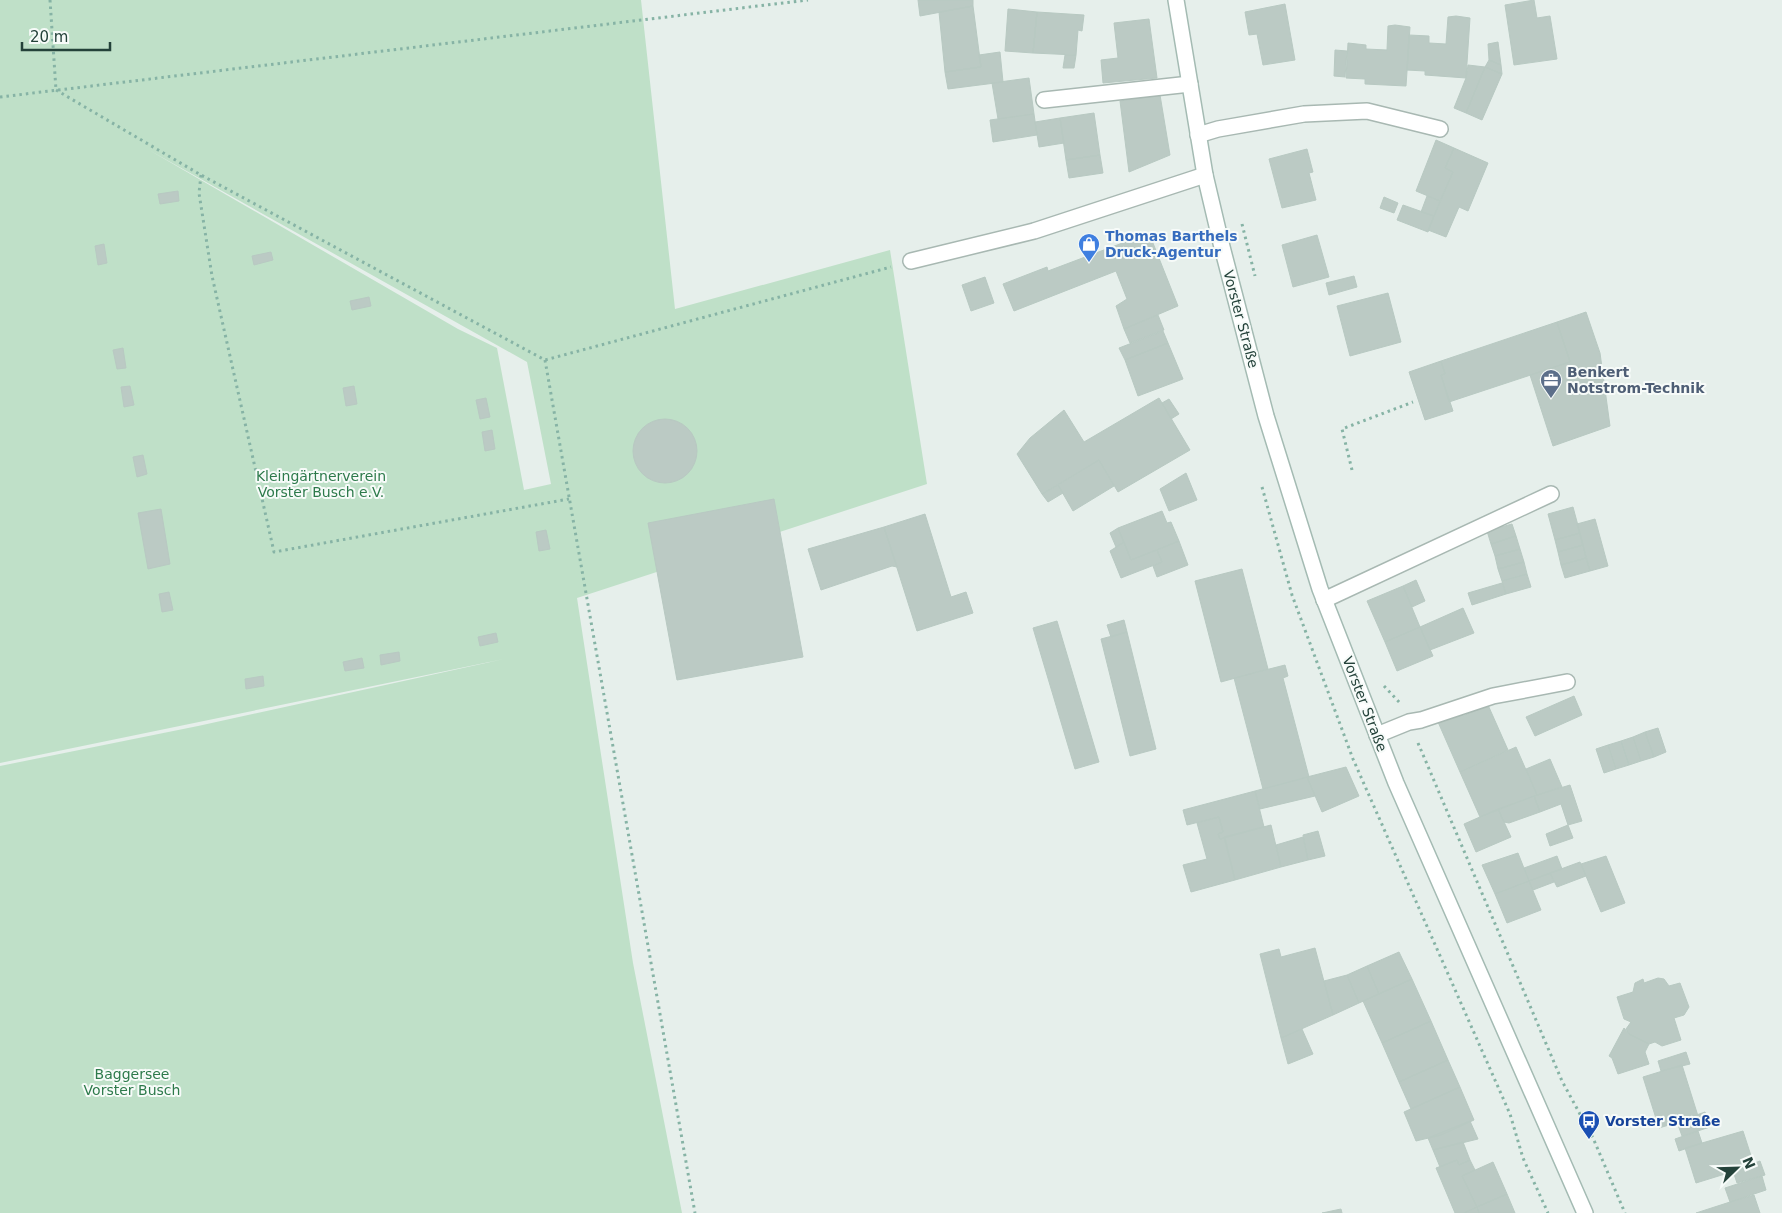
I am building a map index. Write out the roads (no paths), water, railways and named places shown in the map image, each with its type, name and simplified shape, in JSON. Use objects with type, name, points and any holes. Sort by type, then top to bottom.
[{"type":"main road","name":"Vorster Straße","points":[[1176,0],[1205,175],[1266,416],[1324,600],[1396,783],[1585,1213]]},
{"type":"main road","points":[[1044,100],[1190,84]]},
{"type":"main road","points":[[1198,135],[1218,129],[1304,114],[1368,112],[1440,130]]},
{"type":"main road","points":[[910,261],[1034,231],[1205,175]]},
{"type":"main road","points":[[1324,600],[1551,494]]},
{"type":"main road","points":[[1377,735],[1409,722],[1493,696],[1567,682]]},
{"type":"place","name":"Thomas Barthels Druck-Agentur","points":[[1089,263]]},
{"type":"place","name":"Benkert Notstrom-Technik","points":[[1551,399]]},
{"type":"place","name":"Vorster Straße","points":[[1589,1140]]},
{"type":"park label","name":"Kleingärtnerverein Vorster Busch e.V.","points":[[321,484]]},
{"type":"park label","name":"Baggersee Vorster Busch","points":[[132,1082]]}]
